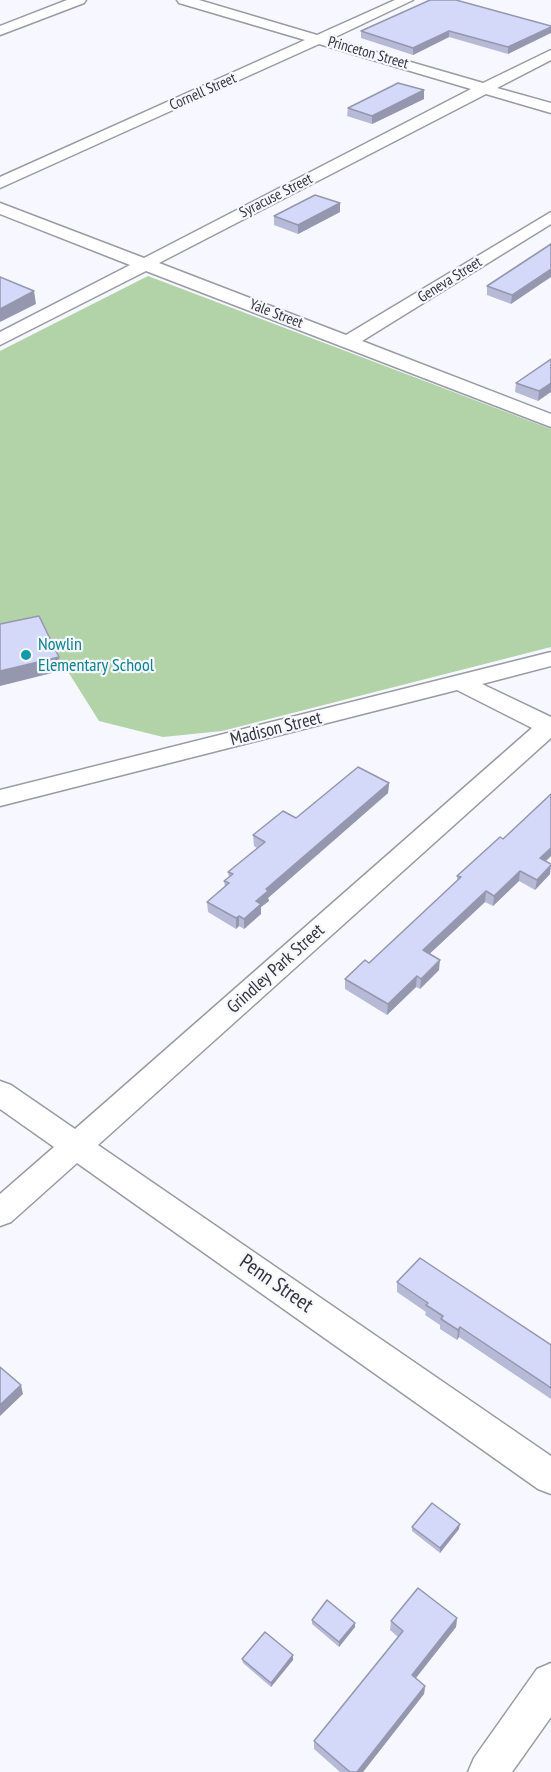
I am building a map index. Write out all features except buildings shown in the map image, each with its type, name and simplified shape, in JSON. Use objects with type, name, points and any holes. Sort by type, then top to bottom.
[{"type":"street","points":[[0,31],[79,0]]},
{"type":"street","name":"Princeton Street","points":[[184,0],[551,108]]},
{"type":"street","name":"Cornell Street","points":[[0,183],[406,0]]},
{"type":"street","name":"Syracuse Street","points":[[0,339],[551,54]]},
{"type":"street","name":"Yale Street","points":[[0,208],[551,421]]},
{"type":"street","name":"Geneva Street","points":[[348,342],[551,217]]},
{"type":"street","name":"Madison Street","points":[[0,798],[551,659]]},
{"type":"street","points":[[461,683],[550,727]]},
{"type":"street","name":"Grindley Park Street","points":[[0,1213],[550,727]]},
{"type":"street","name":"Penn Street","points":[[0,1093],[551,1477]]},
{"type":"street","points":[[488,1772],[551,1683]]},
{"type":"green space","points":[[148,276],[551,429],[551,647],[222,731],[163,737],[99,721],[67,670],[60,671],[39,629],[0,638],[0,351]]},
{"type":"place","name":"Nowlin Elementary School","points":[[26,655]]}]
